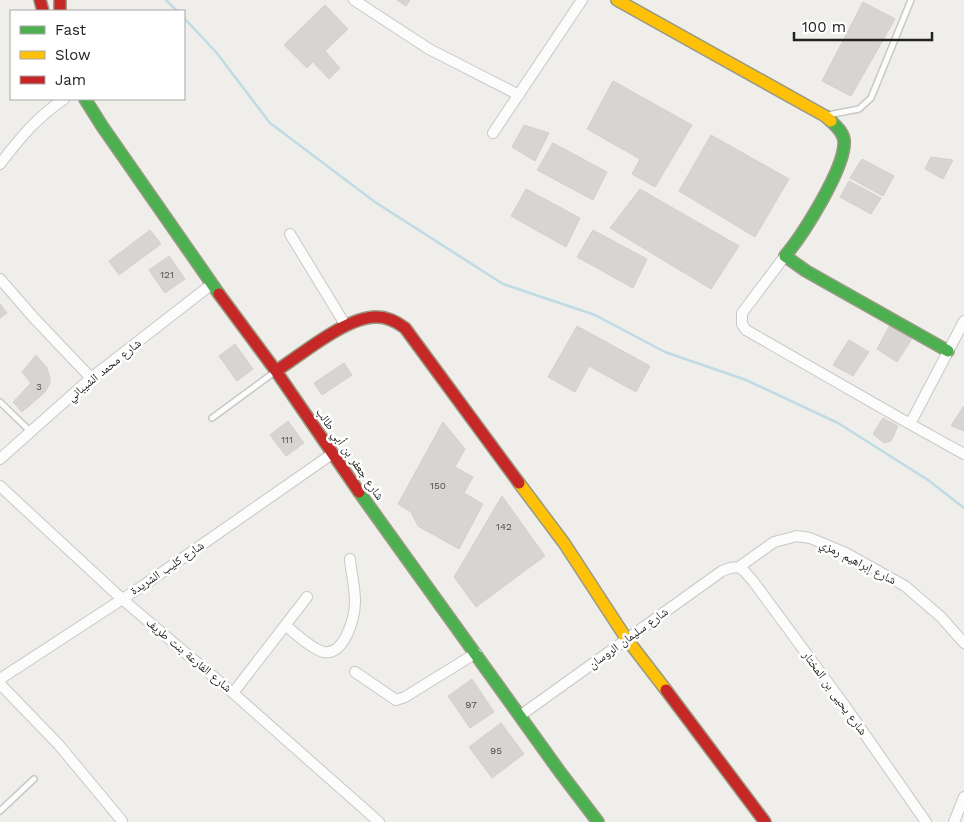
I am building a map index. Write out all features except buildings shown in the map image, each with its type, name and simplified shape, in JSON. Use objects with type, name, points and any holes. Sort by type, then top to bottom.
[{"type":"street","points":[[354,0],[367,3],[429,49],[519,95]]},
{"type":"street","points":[[492,133],[582,0]]},
{"type":"street","points":[[617,0],[825,116],[839,129],[844,139],[844,154],[829,185],[791,249],[742,313],[742,324],[746,330],[964,454]]},
{"type":"street","points":[[0,164],[18,140],[43,113],[62,100]]},
{"type":"street","name":"شارع جعفر بن أبي طالب","points":[[86,100],[332,454],[521,715],[560,772],[598,822]]},
{"type":"street","points":[[290,234],[346,326]]},
{"type":"street","points":[[785,256],[806,271],[948,352]]},
{"type":"street","points":[[0,279],[91,378]]},
{"type":"street","name":"شارع محمد الشيباني","points":[[0,459],[91,378],[212,284]]},
{"type":"street","points":[[276,371],[346,326],[366,318],[376,317],[395,320],[405,328],[564,543],[626,638],[765,822]]},
{"type":"street","points":[[910,424],[964,321]]},
{"type":"street","name":"شارع كليب الشريدة","points":[[0,679],[144,586],[332,454]]},
{"type":"street","name":"شارع الفارعة بنت طريف","points":[[0,486],[122,599],[233,693],[379,822]]},
{"type":"street","name":"شارع إبراهيم رمزي","points":[[739,567],[774,542],[797,536],[810,538],[846,553],[905,586],[940,617],[964,643]]},
{"type":"street","points":[[286,626],[316,649],[323,652],[331,652],[337,649],[347,634],[355,601],[350,559]]},
{"type":"street","name":"شارع سليمان الروسان","points":[[521,715],[722,571],[739,567]]},
{"type":"street","name":"شارع يحيى بن المختار","points":[[739,567],[753,581],[845,706],[926,822]]},
{"type":"street","points":[[233,693],[307,596]]},
{"type":"street","points":[[355,672],[396,700],[405,697],[476,653]]},
{"type":"street","points":[[0,684],[58,746],[122,821]]},
{"type":"street","points":[[954,822],[964,797]]},
{"type":"lane","points":[[825,116],[859,109],[871,98],[911,0]]},
{"type":"lane","points":[[212,418],[276,371]]},
{"type":"lane","points":[[0,402],[31,432]]},
{"type":"lane","points":[[0,812],[34,779]]},
{"type":"waterway","points":[[166,0],[176,10]]},
{"type":"waterway","points":[[185,19],[216,52],[270,123],[375,202],[503,284],[595,315],[665,352],[746,380],[838,423],[928,480],[964,508]]},
{"type":"traffic: fast","points":[[86,100],[219,294]]},
{"type":"traffic: fast","points":[[831,121],[843,137],[843,152],[822,200],[802,233],[785,256],[806,271],[948,351]]},
{"type":"traffic: fast","points":[[359,492],[598,822]]},
{"type":"traffic: slow","points":[[617,0],[831,121]]},
{"type":"traffic: slow","points":[[519,483],[564,543],[626,638],[666,690]]},
{"type":"traffic: jam","points":[[40,0],[43,10]]},
{"type":"traffic: jam","points":[[60,0],[60,10]]},
{"type":"traffic: jam","points":[[219,294],[276,371],[359,492]]},
{"type":"traffic: jam","points":[[276,371],[338,329],[365,318],[377,317],[392,320],[405,328],[519,483]]},
{"type":"traffic: jam","points":[[666,690],[765,822]]}]
